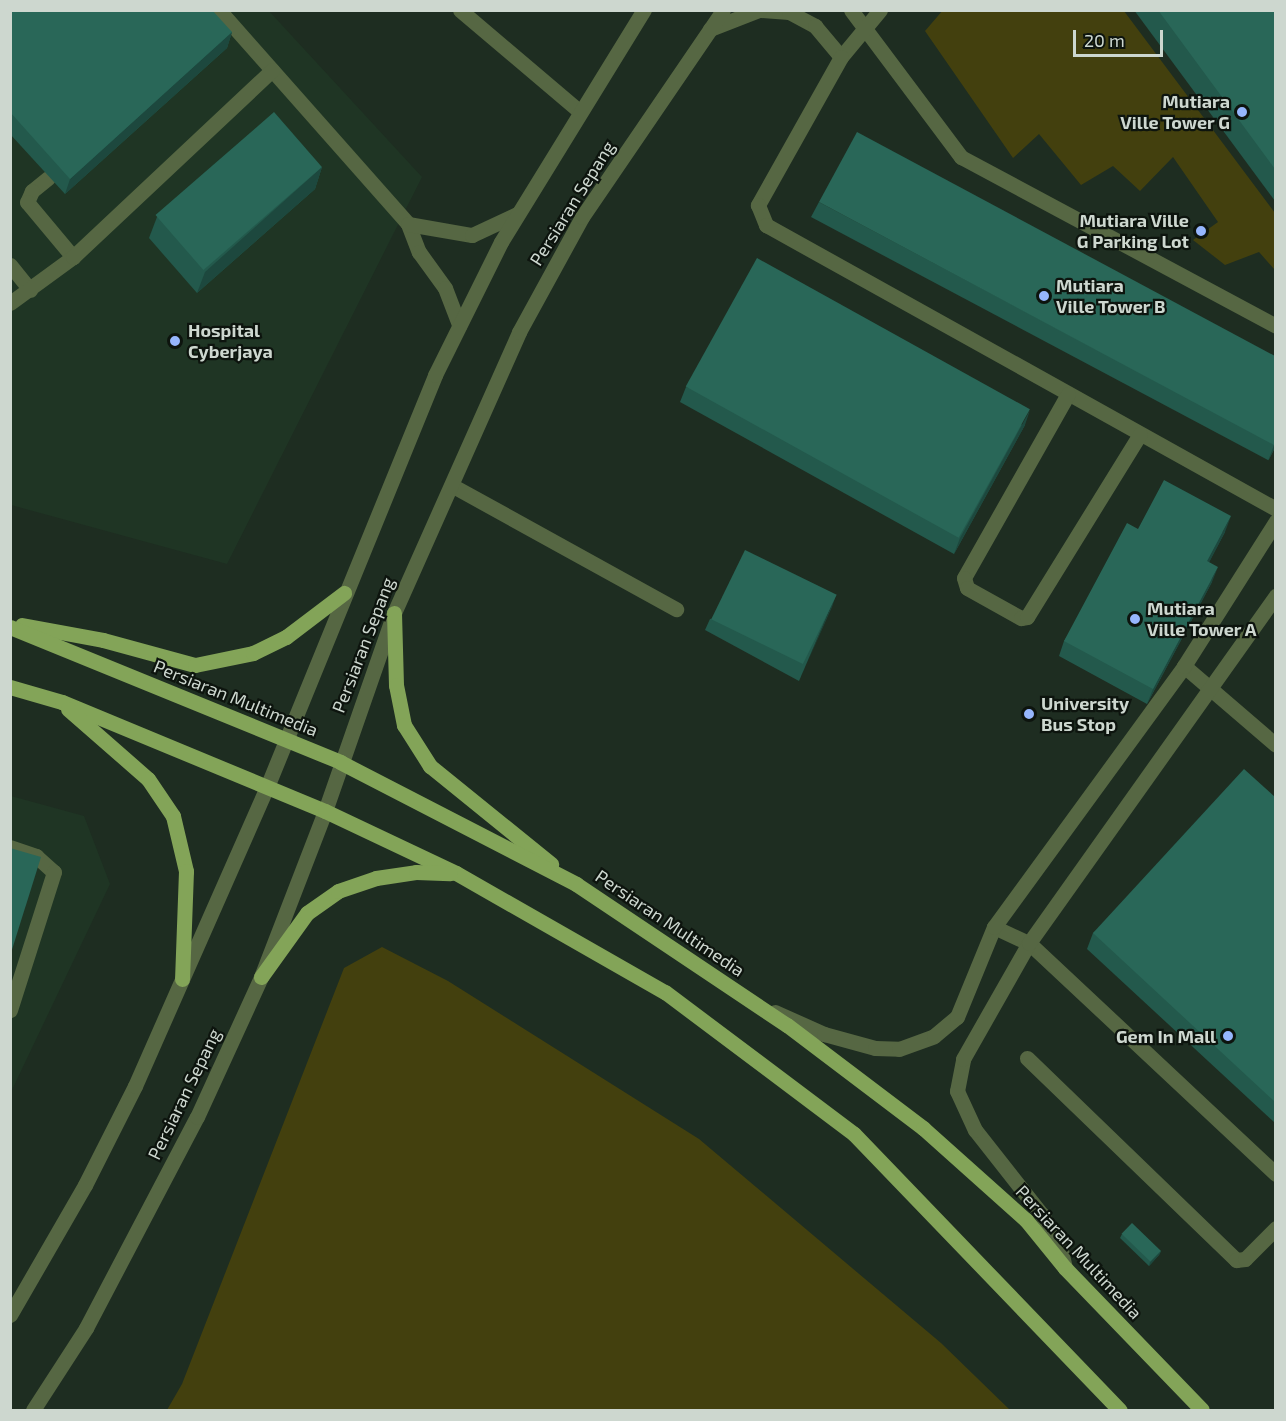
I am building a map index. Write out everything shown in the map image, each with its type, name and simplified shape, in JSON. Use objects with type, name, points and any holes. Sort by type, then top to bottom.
[{"type":"main road","points":[[10,622],[103,640],[195,665],[253,653],[286,637],[344,593]]},
{"type":"main road","points":[[394,613],[396,685],[404,725],[430,766],[576,884]]},
{"type":"main road","name":"Persiaran Multimedia","points":[[10,627],[340,762],[576,884],[787,1025],[923,1128],[1026,1220],[1065,1268],[1202,1410]]},
{"type":"main road","points":[[10,687],[62,702],[325,811],[456,873],[664,992],[855,1134],[1120,1410]]},
{"type":"main road","points":[[62,702],[100,740],[148,778],[173,816],[186,871],[182,979]]},
{"type":"main road","points":[[261,977],[307,912],[338,891],[376,878],[416,872],[456,873]]},
{"type":"street","points":[[219,10],[408,224],[419,252],[445,288],[459,325]]},
{"type":"street","points":[[460,10],[579,111]]},
{"type":"street","name":"Persiaran Sepang","points":[[10,1315],[90,1175],[135,1086],[267,787],[344,593],[435,375],[459,325],[517,214],[579,111],[644,10]]},
{"type":"street","name":"Persiaran Sepang","points":[[33,1410],[87,1328],[197,1117],[261,977],[325,811],[340,762],[394,613],[453,486],[519,332],[582,217],[723,10]]},
{"type":"street","points":[[710,29],[760,10],[789,12],[815,26],[841,57]]},
{"type":"street","points":[[851,10],[961,158],[1275,326]]},
{"type":"street","points":[[880,10],[841,57],[758,205],[766,225],[1275,509]]},
{"type":"street","points":[[10,303],[73,257],[272,70]]},
{"type":"street","points":[[48,178],[33,190],[27,202],[73,257]]},
{"type":"street","points":[[408,224],[472,236],[517,214]]},
{"type":"street","points":[[10,265],[30,290]]},
{"type":"street","points":[[1068,394],[964,578],[967,588],[1021,618],[1027,617],[1140,434]]},
{"type":"street","points":[[453,486],[676,609]]},
{"type":"street","points":[[726,984],[825,1034],[875,1048],[898,1049],[934,1036],[957,1017],[994,927],[1184,666],[1275,521]]},
{"type":"street","points":[[1065,1268],[1061,1250],[1042,1215],[975,1130],[957,1091],[963,1059],[1029,943],[1275,596]]},
{"type":"street","points":[[1184,666],[1211,686],[1275,745]]},
{"type":"street","points":[[10,847],[36,856],[54,872],[10,1010]]},
{"type":"street","points":[[994,927],[1029,943],[1275,1174]]},
{"type":"street","points":[[1027,1058],[1236,1260],[1245,1259],[1275,1228]]},
{"type":"shaded area","points":[[943,10],[1124,11],[1275,213],[1275,270],[1259,252],[1225,265],[1193,240],[1218,222],[1173,157],[1140,191],[1113,166],[1081,185],[1039,134],[1013,158],[925,31]]},
{"type":"shaded area","name":"Hospital Cyberjaya","points":[[10,11],[269,11],[422,177],[227,564],[11,505]]},
{"type":"shaded area","points":[[11,796],[84,816],[110,884],[11,1092]]},
{"type":"shaded area","points":[[382,947],[448,981],[699,1139],[941,1343],[1010,1410],[167,1410],[182,1384],[344,968]]},
{"type":"building","points":[[10,10],[212,10],[232,32],[70,179],[10,112]]},
{"type":"building","name":"Mutiara Ville Tower G","points":[[1158,10],[1275,10],[1275,169]]},
{"type":"building","points":[[274,112],[322,167],[203,270],[156,215]]},
{"type":"building","name":"Mutiara Ville Tower B","points":[[857,132],[1275,356],[1274,445],[819,202]]},
{"type":"building","points":[[757,258],[1030,409],[959,538],[686,387]]},
{"type":"building","name":"Mutiara Ville Tower A","points":[[1164,480],[1231,516],[1207,561],[1218,567],[1153,689],[1064,641],[1127,523],[1138,529]]},
{"type":"building","points":[[745,550],[837,595],[803,664],[711,619]]},
{"type":"building","name":"Gem In Mall","points":[[1244,769],[1275,797],[1275,1102],[1093,933]]},
{"type":"building","points":[[10,848],[41,857],[10,956]]},
{"type":"building","points":[[1132,1223],[1161,1251],[1150,1262],[1122,1234]]},
{"type":"place","name":"Mutiara Ville Tower G","points":[[1242,112]]},
{"type":"place","name":"Mutiara Ville G Parking Lot","points":[[1201,231]]},
{"type":"place","name":"Mutiara Ville Tower B","points":[[1044,296]]},
{"type":"place","name":"Hospital Cyberjaya","points":[[175,341]]},
{"type":"place","name":"Mutiara Ville Tower A","points":[[1135,619]]},
{"type":"place","name":"University Bus Stop","points":[[1029,714]]},
{"type":"place","name":"Gem In Mall","points":[[1228,1036]]}]
